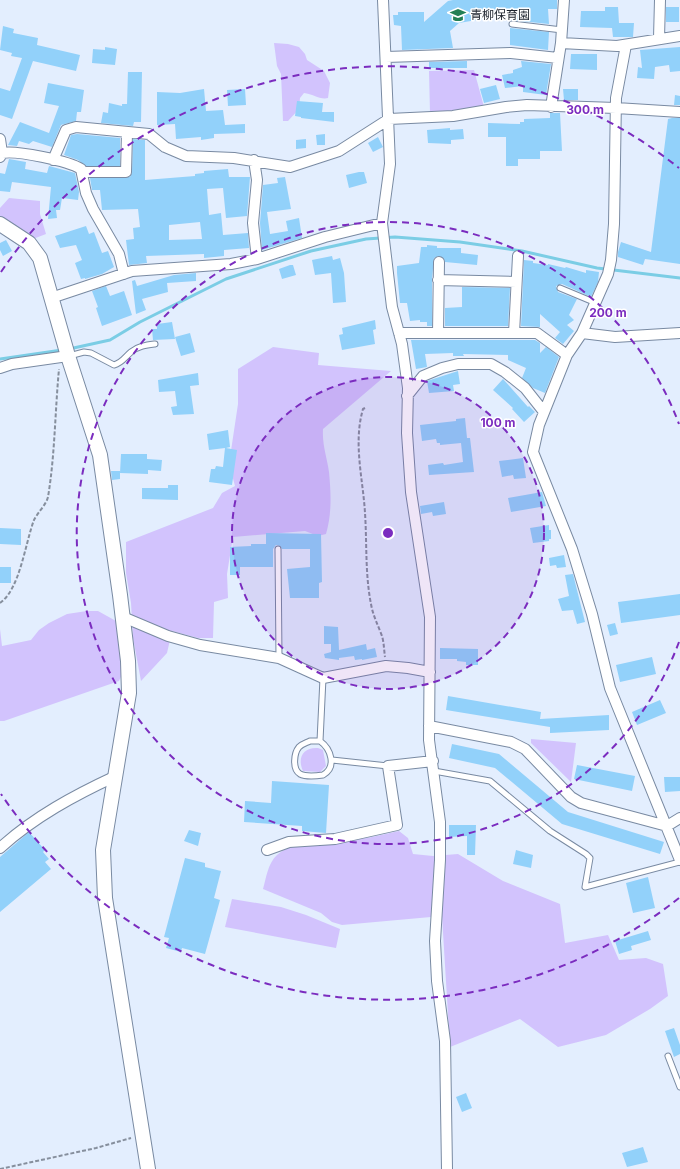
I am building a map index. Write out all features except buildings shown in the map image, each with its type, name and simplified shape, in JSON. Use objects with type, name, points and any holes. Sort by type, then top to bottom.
[{"type":"street","points":[[383,0],[390,164],[382,226],[392,307],[399,333],[408,388],[407,434],[411,492],[430,617],[429,740],[434,766],[440,822],[440,853],[435,941],[437,981],[445,1041],[447,1169]]},
{"type":"street","points":[[551,107],[561,43],[564,0]]},
{"type":"street","points":[[659,38],[660,0]]},
{"type":"street","points":[[561,43],[626,45],[659,38],[680,36]]},
{"type":"street","points":[[626,45],[616,98],[614,224],[611,260],[608,274],[582,333],[567,355],[534,441],[534,456],[572,549],[592,614],[610,688],[680,861]]},
{"type":"street","points":[[386,57],[511,53],[558,58]]},
{"type":"street","points":[[53,160],[66,130],[76,127],[149,134],[165,147],[186,156],[254,160],[285,167],[296,166],[339,151],[389,119],[453,116],[506,106],[616,108],[680,112]]},
{"type":"street","points":[[82,172],[126,172],[126,133]]},
{"type":"street","points":[[0,139],[1,155],[19,153],[79,167],[82,172],[86,193],[93,209],[119,254],[124,274]]},
{"type":"street","points":[[254,160],[257,180],[252,222],[257,259]]},
{"type":"street","points":[[0,224],[35,249],[40,258],[65,352],[100,455],[123,616],[128,661],[129,693],[103,850],[105,898],[144,1134],[148,1169]]},
{"type":"street","points":[[51,298],[124,274],[166,267],[232,264],[257,259],[325,238],[382,226]]},
{"type":"street","points":[[514,333],[518,256]]},
{"type":"street","points":[[438,333],[439,262]]},
{"type":"street","points":[[438,280],[516,282]]},
{"type":"street","points":[[399,333],[537,333],[567,355]]},
{"type":"street","points":[[582,333],[615,337],[680,333]]},
{"type":"street","points":[[0,368],[65,352]]},
{"type":"street","points":[[407,396],[424,376],[442,368],[458,364],[491,364],[505,372],[524,388],[544,412]]},
{"type":"street","points":[[123,616],[168,636],[200,645],[279,658],[323,678],[386,666],[430,672]]},
{"type":"street","points":[[429,726],[511,742],[525,749],[571,797],[581,803],[667,826],[680,818]]},
{"type":"street","points":[[267,850],[289,842],[335,839],[397,825],[388,766],[434,766]]},
{"type":"street","points":[[0,848],[30,823],[91,787],[116,776]]},
{"type":"lane","points":[[512,24],[562,30]]},
{"type":"lane","points":[[560,288],[596,303]]},
{"type":"lane","points":[[65,352],[90,353],[114,365],[118,364],[130,352],[139,347],[155,344]]},
{"type":"lane","points":[[278,549],[279,658]]},
{"type":"lane","points":[[320,741],[323,678]]},
{"type":"lane","points":[[310,741],[320,741],[328,748],[332,760],[330,768],[323,775],[309,776],[298,773],[295,764],[295,757],[300,746],[310,741]]},
{"type":"lane","points":[[332,760],[388,766]]},
{"type":"lane","points":[[434,766],[490,781],[550,831],[586,854],[590,858],[585,887],[680,861]]},
{"type":"lane","points":[[668,1056],[680,1087]]},
{"type":"path","points":[[0,603],[10,592],[17,580],[25,546],[34,520],[48,498],[65,352]]},
{"type":"path","points":[[365,408],[362,409],[358,433],[360,475],[365,511],[370,597],[374,616],[383,638],[386,666]]},
{"type":"path","points":[[0,1169],[96,1148],[144,1134]]},
{"type":"shaded area","points":[[274,43],[288,44],[299,47],[305,54],[307,60],[324,71],[330,83],[328,98],[322,98],[304,93],[300,98],[299,109],[288,121],[283,121],[281,74],[277,66]]},
{"type":"shaded area","points":[[474,70],[484,107],[430,113],[429,71]]},
{"type":"shaded area","points":[[9,198],[40,201],[40,214],[46,234],[33,239],[0,216],[0,208]]},
{"type":"shaded area","points":[[273,347],[319,353],[318,365],[391,371],[323,429],[331,496],[326,534],[318,536],[305,531],[233,537],[227,574],[228,598],[214,602],[213,638],[198,638],[172,631],[167,653],[141,681],[133,638],[131,603],[126,573],[126,542],[213,508],[222,493],[235,486],[229,464],[238,404],[238,369]]},
{"type":"shaded area","points":[[98,611],[116,621],[125,668],[119,681],[4,721],[0,721],[0,629],[2,646],[31,640],[39,630],[49,623],[67,614]]},
{"type":"shaded area","points":[[531,739],[576,743],[571,782],[531,743]]},
{"type":"shaded area","points":[[318,748],[323,750],[326,766],[320,772],[303,771],[301,766],[301,758],[303,754],[308,749]]},
{"type":"shaded area","points":[[399,831],[408,838],[413,854],[433,856],[458,854],[503,881],[560,904],[565,943],[608,935],[619,960],[646,958],[663,964],[668,996],[650,1009],[606,1035],[558,1047],[520,1019],[450,1047],[442,916],[342,925],[332,922],[321,913],[263,889],[271,862],[277,855],[291,847],[309,844],[344,842]]},
{"type":"shaded area","points":[[232,899],[281,907],[306,915],[340,929],[336,948],[225,927]]},
{"type":"waterway","points":[[69,349],[110,340],[140,322],[226,279],[311,251],[366,239],[395,237],[460,242],[522,251],[597,268],[680,278]]},
{"type":"waterway","points":[[0,359],[62,350]]},
{"type":"place","name":"青柳保育園","points":[[458,15]]}]
